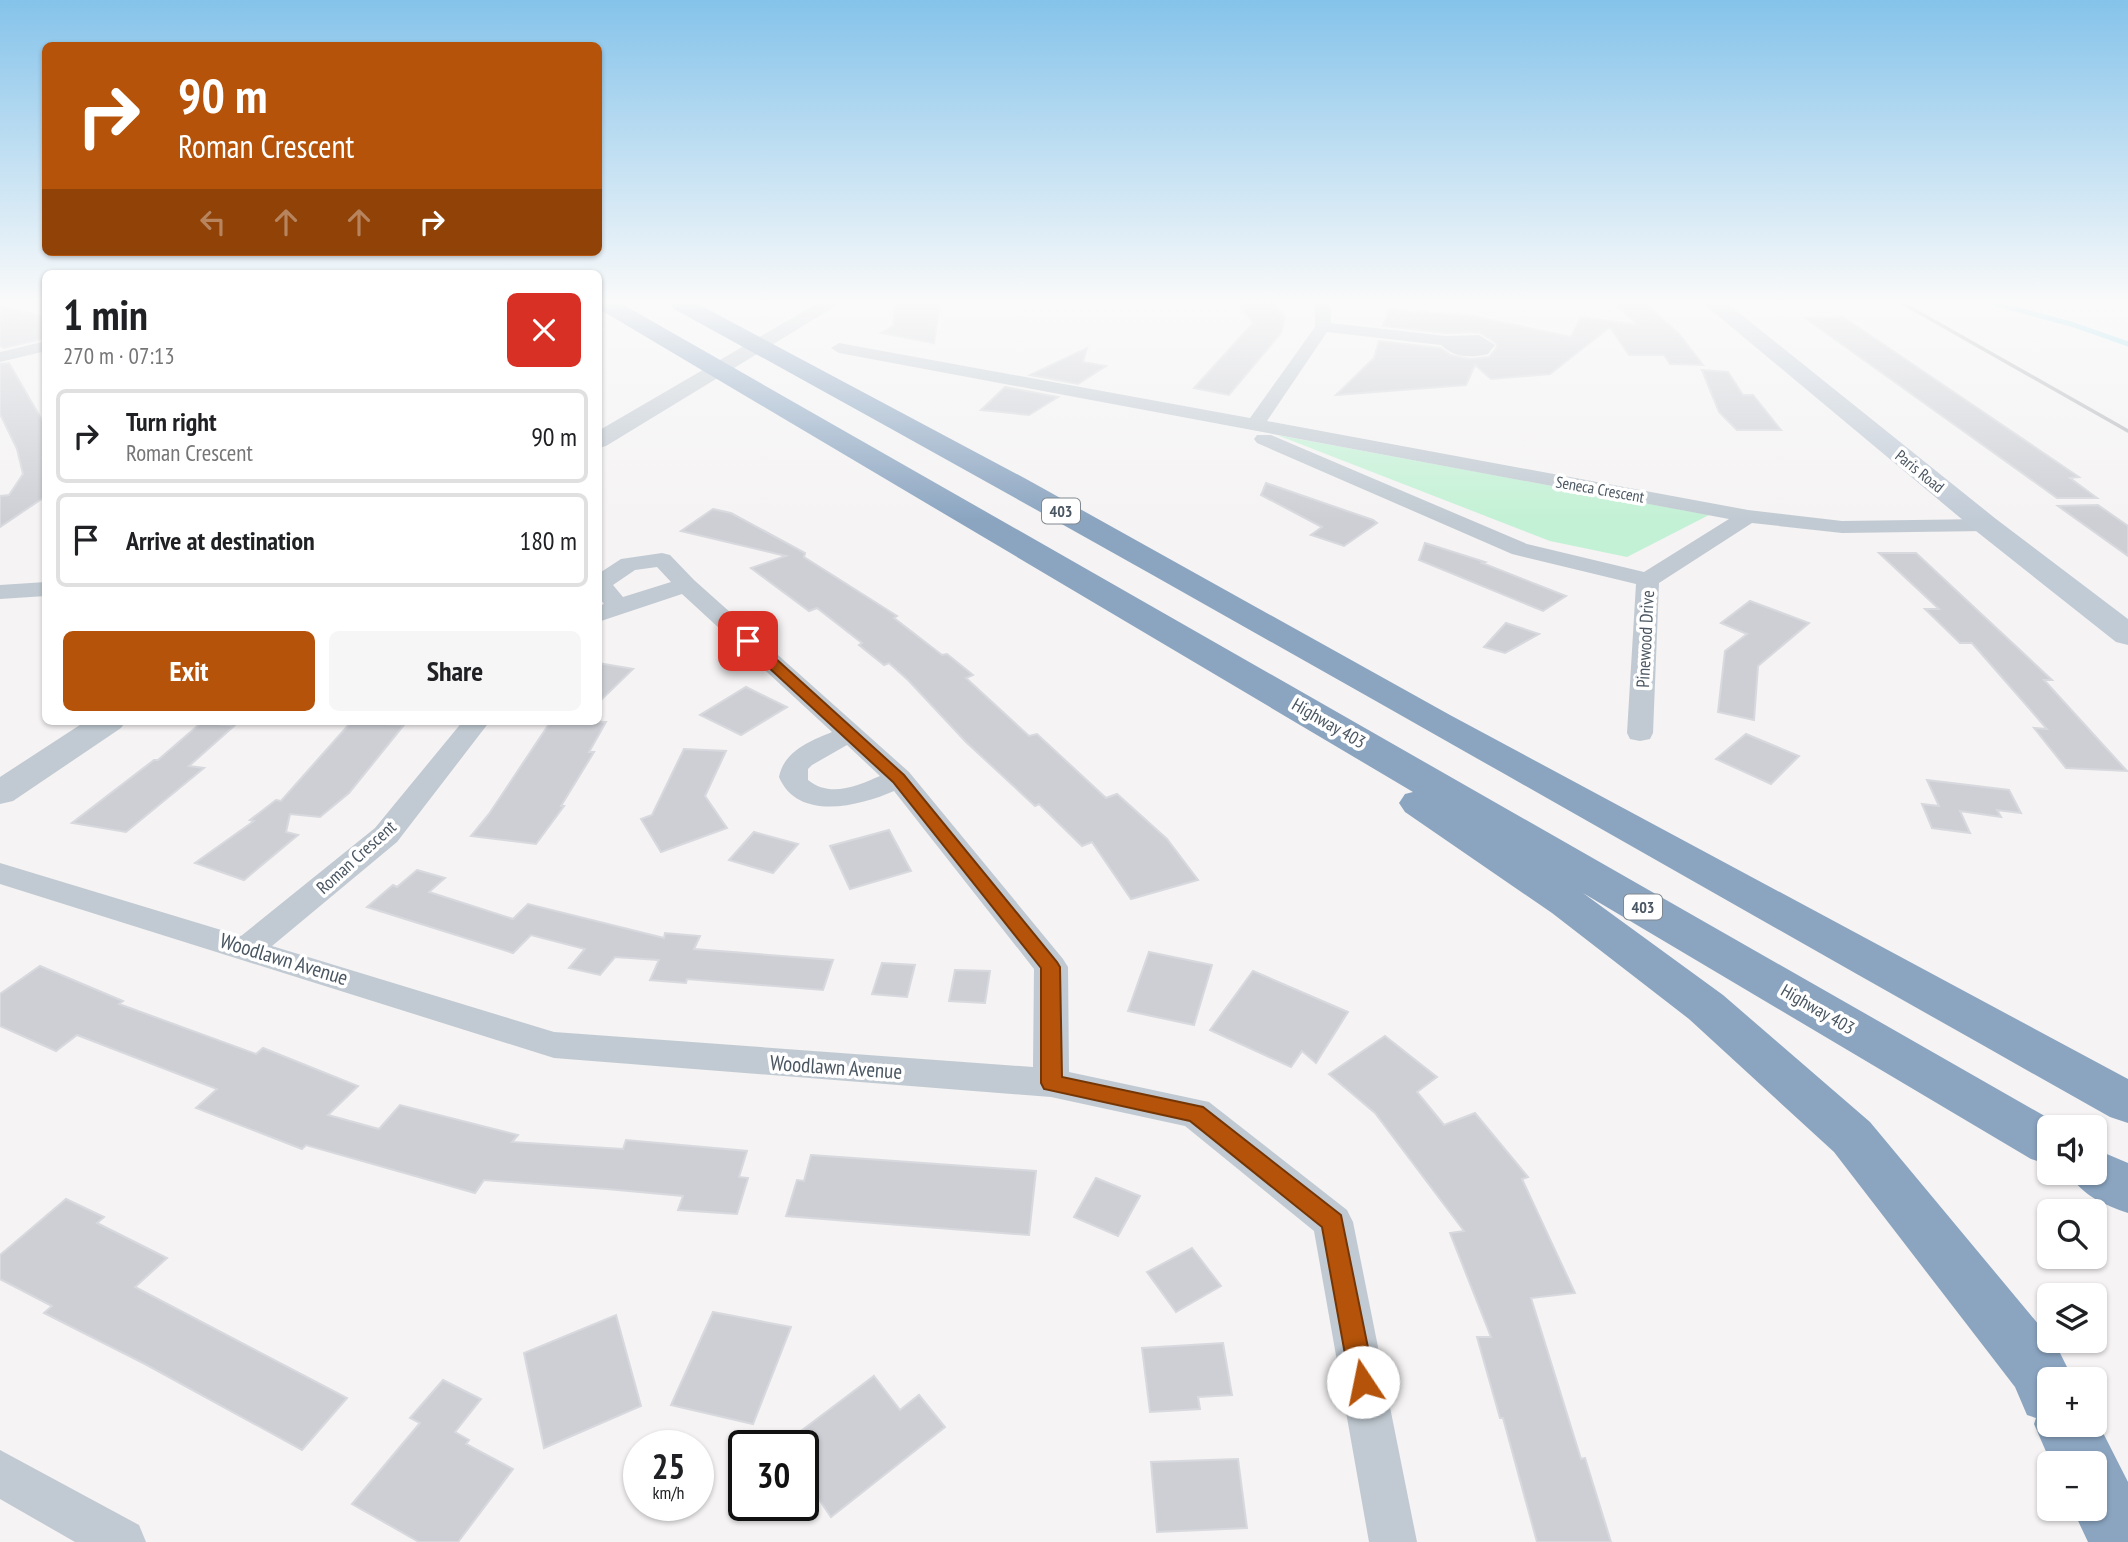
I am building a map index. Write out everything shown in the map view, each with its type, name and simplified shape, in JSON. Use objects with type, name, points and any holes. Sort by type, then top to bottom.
[{"type":"highway","name":"Highway 403","points":[[731,376],[2037,1137]]},
{"type":"highway","name":"403","points":[[815,376],[1018,486],[1437,723],[2128,1103]]},
{"type":"highway","points":[[1237,669],[1286,713],[1567,903],[1696,999],[1860,1147],[2037,1369]]},
{"type":"highway","points":[[2107,1178],[2128,1190]]},
{"type":"highway","points":[[2107,1509],[2123,1542]]},
{"type":"main road","name":"Paris Road","points":[[1804,376],[2128,635]]},
{"type":"street","points":[[602,440],[711,376]]},
{"type":"street","name":"Seneca Crescent","points":[[986,376],[1748,516],[1842,527],[1986,524]]},
{"type":"street","points":[[1254,426],[1289,376]]},
{"type":"street","name":"Seneca Crescent","points":[[1218,420],[1520,549],[1648,580]]},
{"type":"street","name":"Pinewood Drive","points":[[1640,733],[1648,580],[1748,516]]},
{"type":"street","points":[[602,582],[629,564],[662,560],[686,585],[899,778],[1051,967],[1051,1083]]},
{"type":"street","points":[[602,590],[608,610],[686,585]]},
{"type":"street","points":[[0,592],[42,589]]},
{"type":"street","points":[[0,793],[103,725]]},
{"type":"street","name":"Roman Crescent","points":[[248,948],[386,835],[474,725]]},
{"type":"street","points":[[851,733],[801,760],[794,769],[794,779],[799,788],[823,798],[839,799],[856,796],[899,778]]},
{"type":"street","name":"Woodlawn Avenue","points":[[0,873],[554,1045],[1051,1083],[1196,1113],[1333,1222],[1392,1542]]},
{"type":"street","points":[[0,1473],[122,1542]]},
{"type":"green space","points":[[1277,435],[1709,515],[1627,557],[1550,541]]},
{"type":"building","points":[[0,376],[16,376],[42,420],[42,499],[0,527],[0,496],[9,495],[23,474],[17,449],[0,414]]},
{"type":"building","points":[[1035,376],[1091,376],[1078,384]]},
{"type":"building","points":[[1205,376],[1245,376],[1229,395],[1194,388]]},
{"type":"building","points":[[1356,376],[1470,376],[1466,385],[1336,395]]},
{"type":"building","points":[[1488,376],[1527,376],[1491,379]]},
{"type":"building","points":[[1704,376],[1731,376],[1743,395],[1753,395],[1781,430],[1737,430],[1719,412]]},
{"type":"building","points":[[1886,376],[1930,376],[2079,477],[2070,478],[2097,498],[2057,498]]},
{"type":"building","points":[[1005,387],[1058,397],[1029,415],[981,410]]},
{"type":"building","points":[[1266,483],[1377,523],[1344,546],[1311,535],[1322,527],[1261,495]]},
{"type":"building","points":[[2098,505],[2128,526],[2128,556],[2058,506]]},
{"type":"building","points":[[713,509],[731,513],[805,553],[804,557],[897,616],[894,618],[942,655],[947,654],[973,675],[966,678],[1029,736],[1037,734],[1106,798],[1117,794],[1167,839],[1198,880],[1131,899],[1092,842],[1082,846],[1039,804],[1035,806],[966,742],[889,663],[884,665],[859,645],[862,643],[817,608],[809,611],[751,568],[786,556],[681,531]]},
{"type":"building","points":[[1425,543],[1485,562],[1482,563],[1566,596],[1543,611],[1419,560]]},
{"type":"building","points":[[1879,553],[1916,553],[2052,680],[2044,680],[2127,771],[2066,768],[2034,728],[2047,729],[1972,643],[1960,643],[1925,609],[1939,609]]},
{"type":"building","points":[[1750,601],[1809,623],[1758,666],[1754,720],[1718,712],[1725,651],[1747,634],[1721,623]]},
{"type":"building","points":[[1506,623],[1539,634],[1505,653],[1484,647]]},
{"type":"building","points":[[602,664],[633,669],[602,699]]},
{"type":"building","points":[[746,687],[787,707],[741,735],[700,715]]},
{"type":"building","points":[[602,722],[606,722],[589,752],[594,752],[561,806],[564,806],[536,844],[471,836],[489,814],[548,725],[602,725]]},
{"type":"building","points":[[199,725],[234,726],[189,766],[204,768],[126,832],[72,823],[154,760],[158,760]]},
{"type":"building","points":[[348,725],[404,725],[349,793],[320,817],[290,814],[286,832],[298,835],[244,880],[195,863],[254,821],[250,820],[276,800],[281,801]]},
{"type":"building","points":[[1746,734],[1799,756],[1771,784],[1716,759]]},
{"type":"building","points":[[684,749],[726,751],[705,796],[727,828],[661,852],[641,819],[652,815]]},
{"type":"building","points":[[1927,780],[2009,790],[2021,813],[1997,810],[2001,817],[1960,811],[1970,833],[1932,828],[1922,804],[1939,806]]},
{"type":"building","points":[[889,830],[911,871],[850,889],[830,846]]},
{"type":"building","points":[[754,832],[798,844],[773,873],[729,860]]},
{"type":"building","points":[[417,870],[445,878],[429,892],[513,919],[528,904],[664,938],[665,933],[700,936],[694,949],[833,960],[823,990],[687,979],[686,983],[650,980],[659,960],[615,957],[600,975],[569,968],[585,949],[531,935],[513,953],[367,907],[393,885],[397,887]]},
{"type":"building","points":[[1149,952],[1212,965],[1194,1025],[1128,1011]]},
{"type":"building","points":[[882,963],[915,965],[907,997],[872,994]]},
{"type":"building","points":[[40,966],[123,1001],[119,1004],[256,1054],[263,1048],[358,1086],[328,1115],[379,1129],[400,1105],[518,1135],[512,1142],[623,1149],[626,1140],[747,1151],[739,1177],[748,1178],[737,1214],[678,1210],[683,1196],[607,1189],[484,1180],[475,1193],[306,1145],[302,1149],[196,1108],[217,1089],[77,1035],[56,1051],[0,1026],[0,994]]},
{"type":"building","points":[[955,970],[990,971],[985,1003],[949,1001]]},
{"type":"building","points":[[1253,971],[1348,1012],[1316,1063],[1302,1051],[1291,1067],[1210,1030]]},
{"type":"building","points":[[1385,1036],[1437,1077],[1417,1092],[1444,1125],[1475,1113],[1528,1177],[1522,1179],[1575,1293],[1531,1298],[1581,1459],[1585,1458],[1611,1542],[1537,1542],[1503,1418],[1500,1418],[1477,1337],[1491,1337],[1450,1233],[1464,1231],[1375,1113],[1329,1074]]},
{"type":"building","points":[[811,1155],[1036,1171],[1029,1235],[786,1216],[797,1180],[804,1181]]},
{"type":"building","points":[[1096,1178],[1140,1196],[1118,1236],[1074,1217]]},
{"type":"building","points":[[66,1199],[104,1217],[97,1223],[167,1258],[135,1287],[347,1398],[302,1450],[145,1364],[44,1313],[52,1306],[0,1279],[0,1255]]},
{"type":"building","points":[[1192,1248],[1221,1286],[1176,1312],[1147,1272]]},
{"type":"building","points":[[713,1312],[791,1327],[753,1424],[671,1405]]},
{"type":"building","points":[[616,1315],[641,1406],[544,1448],[524,1353]]},
{"type":"building","points":[[1223,1343],[1232,1395],[1198,1397],[1200,1409],[1150,1412],[1142,1348]]},
{"type":"building","points":[[874,1376],[900,1410],[919,1395],[945,1427],[831,1517],[819,1499],[819,1430],[802,1430]]},
{"type":"building","points":[[443,1380],[481,1399],[455,1432],[469,1440],[466,1444],[513,1469],[458,1542],[419,1542],[352,1504],[420,1423],[410,1418]]},
{"type":"building","points":[[1238,1459],[1247,1528],[1157,1532],[1151,1462]]},
{"type":"railway","points":[[2031,376],[2128,431]]},
{"type":"route","points":[[748,641],[899,778],[1051,967],[1051,1083],[1196,1113],[1333,1222],[1363,1382]]}]
